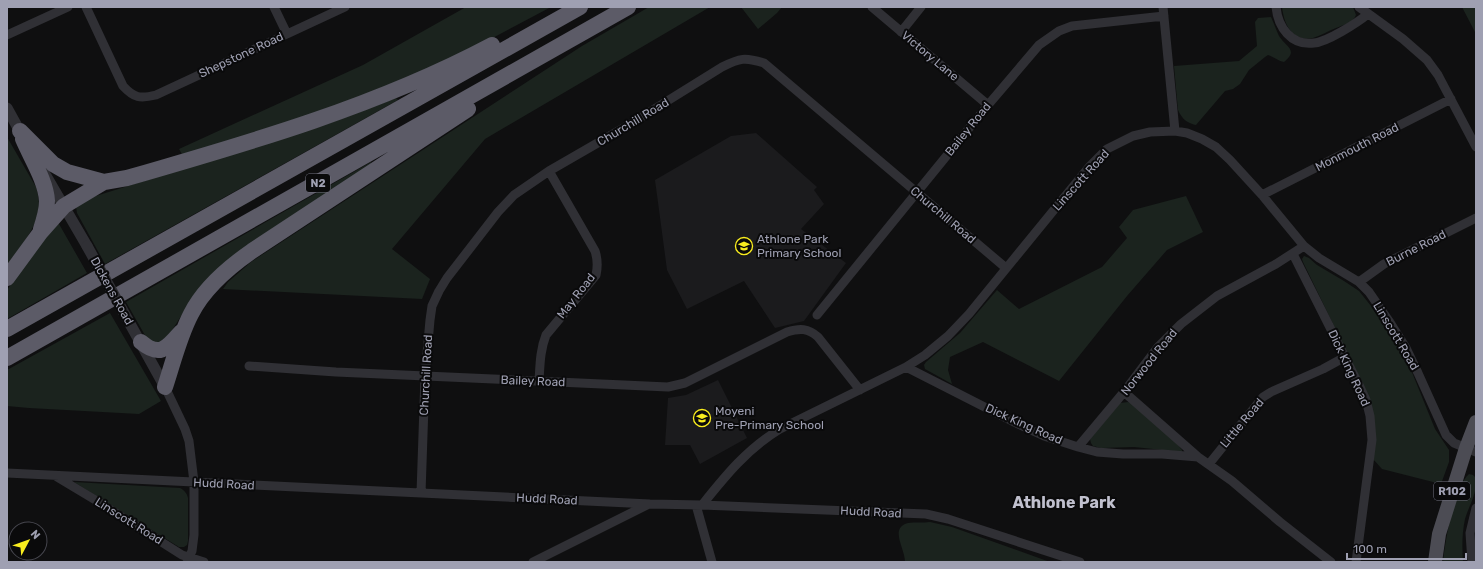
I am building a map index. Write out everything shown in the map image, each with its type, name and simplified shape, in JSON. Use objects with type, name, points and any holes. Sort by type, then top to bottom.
[{"type":"highway","name":"N2","points":[[7,358],[628,7]]},
{"type":"highway","name":"N2","points":[[7,329],[578,8]]},
{"type":"highway","points":[[7,278],[40,233],[64,206],[104,182],[127,178],[275,135],[372,100],[452,66],[554,12],[578,8]]},
{"type":"highway","points":[[165,387],[184,328],[191,312],[219,278],[239,261],[398,154],[545,58],[563,44]]},
{"type":"highway","points":[[20,131],[53,164],[67,172],[104,182]]},
{"type":"highway","points":[[20,131],[45,188],[47,202],[46,212],[40,233]]},
{"type":"highway","points":[[141,342],[149,349],[158,351],[165,348],[184,328]]},
{"type":"main road","name":"R102","points":[[1436,562],[1439,534],[1471,450],[1476,422]]},
{"type":"street","points":[[7,35],[68,7]]},
{"type":"street","name":"Shepstone Road","points":[[86,7],[123,86],[129,93],[136,96],[145,97],[156,95],[345,7]]},
{"type":"street","points":[[274,7],[286,34]]},
{"type":"street","name":"Victory Lane","points":[[872,7],[988,104]]},
{"type":"street","points":[[901,32],[922,7]]},
{"type":"street","points":[[1276,7],[1279,23],[1285,33],[1294,40],[1305,43],[1315,43],[1325,39],[1356,24],[1368,14]]},
{"type":"street","points":[[1359,7],[1403,39],[1427,60],[1438,75],[1476,147]]},
{"type":"street","points":[[1163,12],[1175,131]]},
{"type":"street","name":"Bailey Road","points":[[817,315],[988,104],[1039,45],[1059,31],[1072,26],[1163,12]]},
{"type":"street","name":"Churchill Road","points":[[421,493],[425,376],[432,306],[438,291],[460,260],[498,212],[514,195],[549,171],[627,126],[735,60],[748,59],[764,63],[1006,268]]},
{"type":"street","name":"Monmouth Road","points":[[1262,195],[1451,99]]},
{"type":"street","name":"Dickens Road","points":[[7,108],[130,322],[165,387],[185,429],[189,442],[194,482],[194,544],[188,560]]},
{"type":"street","name":"Linscott Road","points":[[699,505],[741,458],[765,438],[780,429],[906,367],[925,355],[948,336],[969,314],[1089,167],[1107,149],[1133,136],[1150,132],[1175,131],[1187,133],[1216,147],[1262,195],[1304,246],[1319,258],[1359,282],[1369,292],[1406,348],[1446,435],[1454,443],[1471,450]]},
{"type":"street","name":"May Road","points":[[539,381],[541,351],[546,335],[596,275],[598,266],[595,251],[549,171]]},
{"type":"street","name":"Burne Road","points":[[1359,282],[1384,264],[1476,218]]},
{"type":"street","name":"Norwood Road","points":[[1078,447],[1124,392],[1158,347],[1192,314],[1217,296],[1293,254],[1304,246]]},
{"type":"street","name":"Dick King Road","points":[[1293,254],[1366,400],[1372,428],[1372,440],[1356,562]]},
{"type":"street","name":"Bailey Road","points":[[249,366],[336,372],[668,387],[677,386],[693,380],[787,332],[805,329],[812,331],[818,337],[860,390]]},
{"type":"street","name":"Little Road","points":[[1209,464],[1263,397],[1277,389],[1323,370],[1345,357]]},
{"type":"street","name":"Dick King Road","points":[[906,367],[1016,423],[1044,436],[1078,447],[1097,452],[1162,454],[1198,457]]},
{"type":"street","name":"Dick King Road","points":[[1124,392],[1198,457],[1209,464],[1331,562]]},
{"type":"street","name":"Hudd Road","points":[[7,474],[650,504],[926,514],[948,519],[1080,562]]},
{"type":"street","name":"Linscott Road","points":[[54,476],[97,500],[188,560],[204,562]]},
{"type":"street","points":[[533,562],[650,504]]},
{"type":"street","points":[[699,505],[712,562]]},
{"type":"street","points":[[1472,562],[1470,533],[1476,508]]},
{"type":"shaded area","points":[[466,7],[551,7],[468,51],[375,93],[183,156],[179,149],[363,65]]},
{"type":"shaded area","points":[[649,7],[710,7],[485,139],[392,249],[430,279],[422,299],[223,289],[228,282],[251,262],[582,46]]},
{"type":"shaded area","points":[[741,7],[782,7],[758,29]]},
{"type":"shaded area","points":[[1282,7],[1353,7],[1356,15],[1353,20],[1348,23],[1316,37],[1306,39],[1294,34],[1290,30],[1285,20]]},
{"type":"shaded area","points":[[1462,7],[1476,7],[1476,34]]},
{"type":"shaded area","points":[[1271,17],[1279,36],[1291,51],[1288,58],[1284,62],[1268,55],[1249,70],[1240,84],[1233,89],[1225,91],[1196,125],[1185,120],[1178,110],[1174,66],[1239,61],[1257,46],[1255,22],[1258,18]]},
{"type":"shaded area","points":[[396,98],[398,100],[105,264],[77,213],[76,207],[83,200],[333,122]]},
{"type":"shaded area","name":"Athlone Park Primary School","points":[[756,133],[817,187],[814,190],[824,204],[801,229],[846,263],[804,321],[775,328],[744,281],[687,309],[667,270],[655,180],[731,136]]},
{"type":"shaded area","points":[[7,137],[36,187],[39,199],[36,219],[32,229],[7,265]]},
{"type":"shaded area","points":[[371,162],[372,164],[188,305],[164,343],[150,344],[126,302]]},
{"type":"shaded area","points":[[1186,196],[1203,232],[1167,250],[1127,296],[1059,381],[983,342],[950,357],[948,370],[952,384],[925,369],[924,365],[926,362],[960,333],[997,290],[1019,309],[1102,267],[1127,238],[1119,227],[1133,210]]},
{"type":"shaded area","points":[[59,224],[87,273],[7,319],[7,290],[51,229]]},
{"type":"shaded area","points":[[1304,256],[1359,291],[1390,333],[1409,365],[1435,429],[1449,450],[1449,462],[1441,484],[1382,469],[1373,459],[1366,392],[1303,262],[1302,259]]},
{"type":"shaded area","points":[[110,313],[161,401],[139,414],[7,406],[7,370]]},
{"type":"shaded area","name":"Moyeni Pre-Primary School","points":[[718,380],[747,438],[700,464],[690,445],[665,445],[668,398],[686,395]]},
{"type":"shaded area","points":[[1120,403],[1132,403],[1172,437],[1182,452],[1134,447],[1101,448],[1093,446],[1090,439]]},
{"type":"shaded area","points":[[1469,474],[1475,477],[1476,488],[1464,524],[1462,540],[1463,562],[1443,562],[1451,515],[1459,490]]},
{"type":"shaded area","points":[[74,482],[180,488],[186,493],[188,498],[187,545],[184,547],[179,547]]},
{"type":"shaded area","points":[[930,522],[952,527],[1050,562],[905,562],[899,539],[900,529],[908,523]]},
{"type":"place","name":"Athlone Park Primary School","points":[[744,246]]},
{"type":"place","name":"Moyeni Pre-Primary School","points":[[702,418]]},
{"type":"district","name":"Athlone Park","points":[[1064,502]]}]
